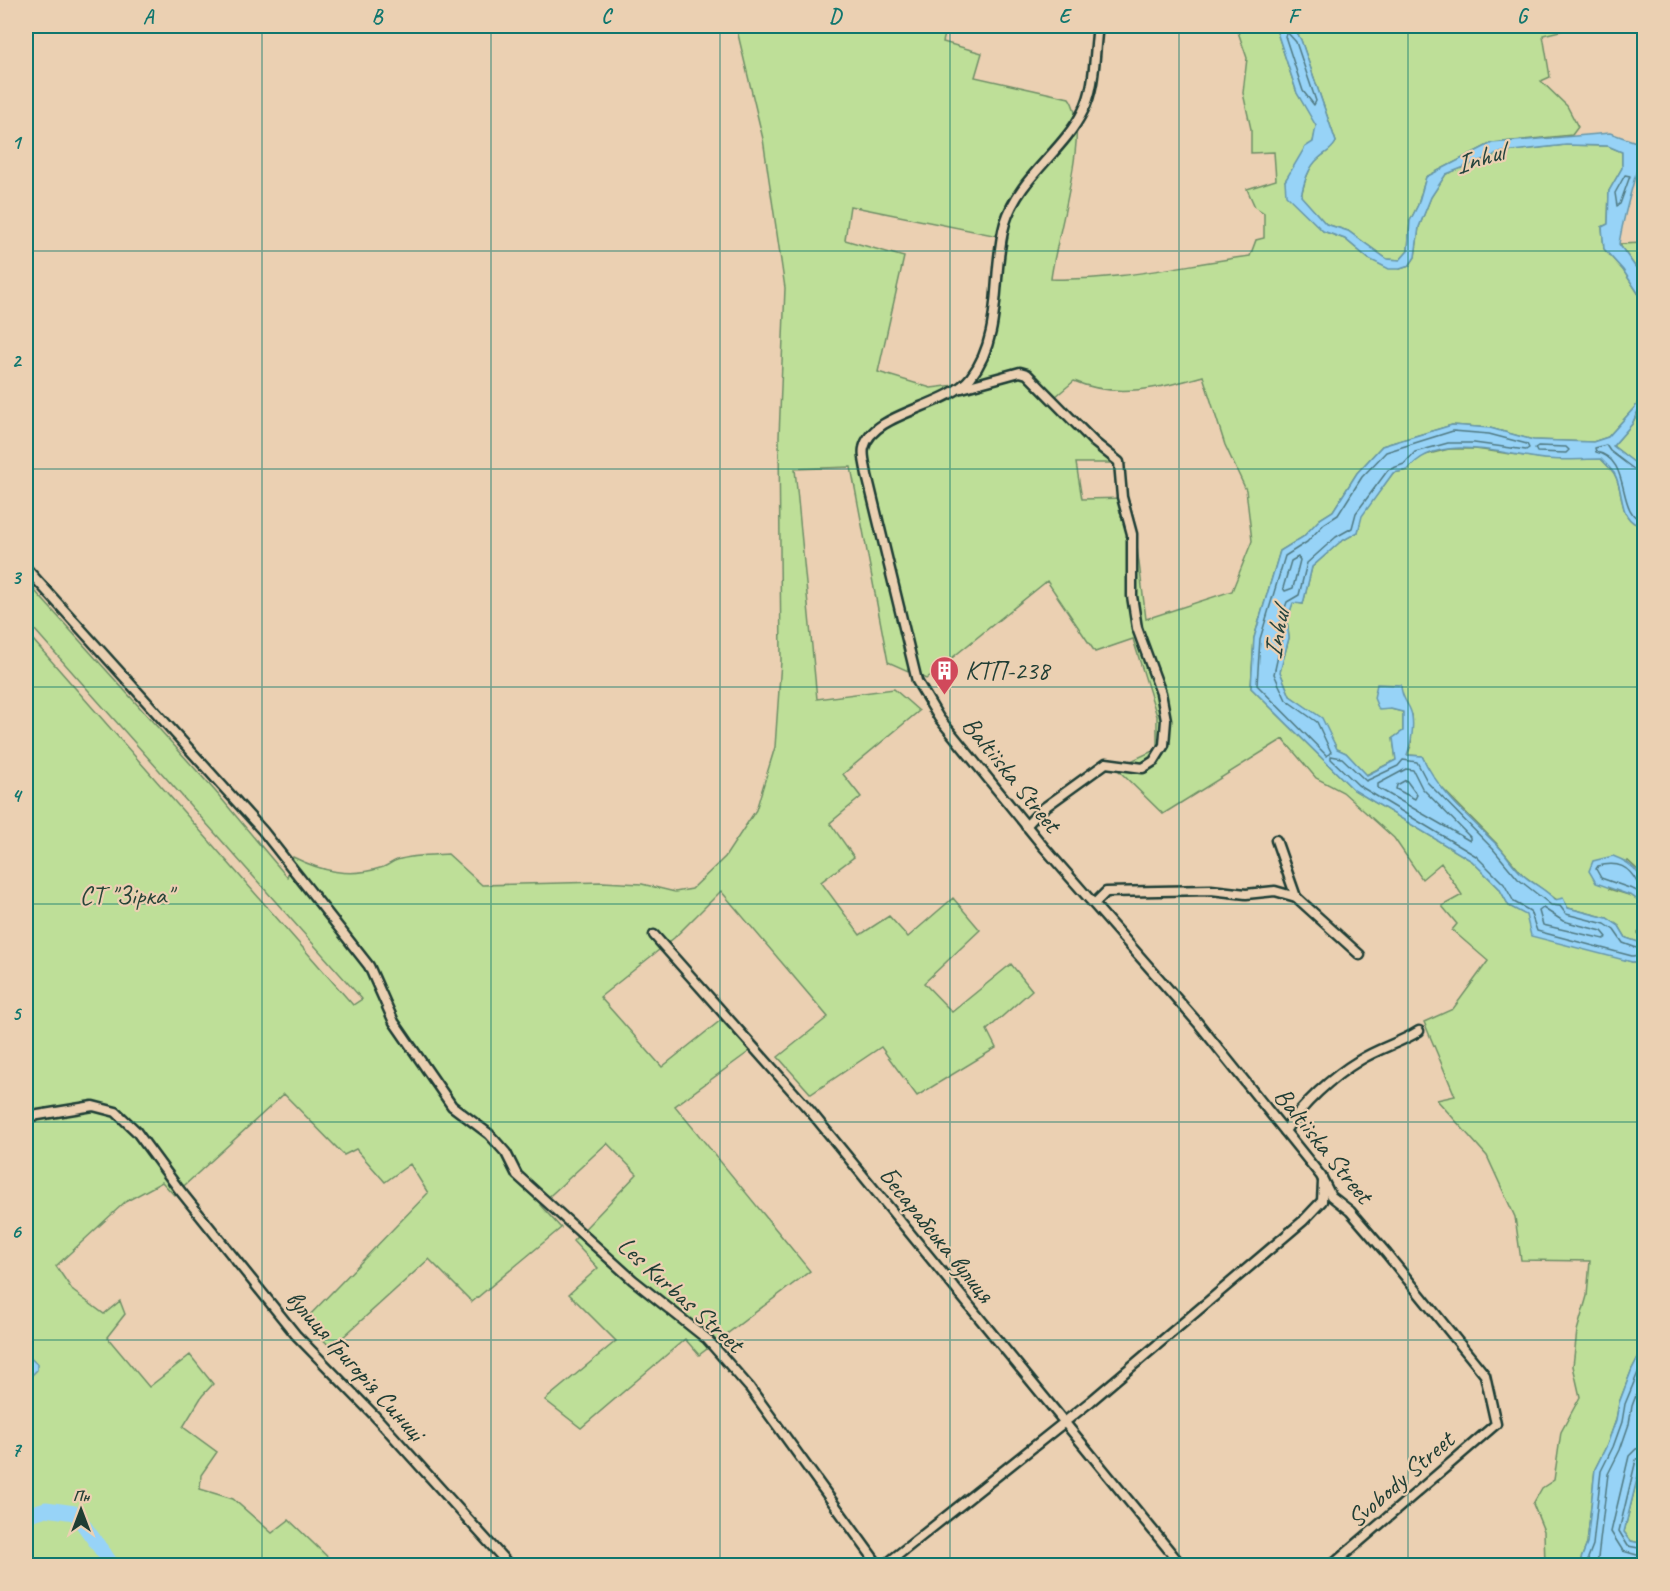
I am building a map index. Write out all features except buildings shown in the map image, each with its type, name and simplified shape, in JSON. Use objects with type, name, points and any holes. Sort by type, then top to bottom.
[{"type":"street","name":"Baltiiska Street","points":[[1098,26],[1085,109],[1072,130],[1018,194],[1006,221],[999,250],[990,336],[977,369],[962,388],[911,413],[890,419],[875,429],[863,448],[867,475],[917,681],[939,718],[1026,826],[1198,1023],[1321,1176],[1331,1196],[1350,1211],[1387,1254],[1485,1376],[1496,1424]]},
{"type":"street","points":[[962,388],[1020,372],[1028,374],[1094,442],[1119,462],[1122,497],[1132,534],[1132,596],[1137,628],[1161,693],[1166,720],[1164,745],[1154,760],[1143,768],[1106,763],[1041,810],[1026,826]]},
{"type":"street","name":"Les Kurbas Street","points":[[26,568],[263,831],[369,966],[394,1022],[452,1106],[489,1134],[506,1153],[517,1175],[633,1280],[707,1339],[750,1388],[879,1566]]},
{"type":"street","points":[[1276,840],[1296,897]]},
{"type":"street","points":[[1094,904],[1107,892],[1210,890],[1246,894],[1275,891],[1296,897],[1359,955]]},
{"type":"street","name":"Бесарабська вулиця","points":[[654,935],[811,1112],[1182,1566]]},
{"type":"street","points":[[1285,1131],[1294,1116],[1308,1102],[1358,1061],[1389,1045],[1404,1041],[1419,1031]]},
{"type":"street","name":"вулиця Григорія Синиці","points":[[26,1117],[93,1106],[116,1112],[136,1131],[178,1188],[296,1335],[374,1415],[510,1566]]},
{"type":"street","points":[[884,1566],[1188,1321],[1303,1221],[1322,1202],[1324,1188],[1321,1176]]},
{"type":"street","name":"Svobody Street","points":[[1331,1566],[1496,1424]]},
{"type":"green space","name":"СТ \"Зірка\"","points":[[736,26],[947,26],[943,42],[982,53],[975,77],[1069,98],[1075,113],[1074,158],[1051,279],[1102,278],[1250,256],[1256,240],[1264,238],[1264,213],[1255,207],[1247,189],[1276,180],[1274,152],[1251,153],[1251,129],[1243,93],[1247,58],[1236,26],[1275,26],[1297,93],[1317,126],[1313,142],[1285,181],[1323,231],[1345,239],[1369,259],[1400,269],[1409,266],[1415,257],[1419,227],[1431,197],[1446,174],[1503,152],[1565,145],[1608,146],[1622,152],[1622,168],[1609,191],[1608,224],[1602,227],[1604,249],[1623,270],[1644,302],[1644,397],[1608,437],[1593,442],[1533,440],[1490,428],[1452,425],[1382,446],[1357,473],[1333,511],[1320,519],[1303,537],[1280,551],[1254,638],[1251,688],[1354,790],[1472,861],[1499,888],[1509,906],[1602,952],[1632,962],[1644,961],[1644,1346],[1632,1369],[1607,1445],[1595,1469],[1587,1544],[1581,1559],[1584,1565],[1545,1565],[1544,1531],[1533,1504],[1542,1488],[1554,1480],[1561,1432],[1580,1397],[1573,1366],[1577,1331],[1587,1296],[1590,1261],[1521,1260],[1515,1217],[1487,1156],[1437,1100],[1455,1096],[1424,1022],[1453,1009],[1488,961],[1452,930],[1457,924],[1442,906],[1462,895],[1441,863],[1422,879],[1394,838],[1343,792],[1316,778],[1283,739],[1163,814],[1116,768],[1157,749],[1157,716],[1133,639],[1095,652],[1047,581],[926,679],[888,662],[851,467],[795,469],[817,699],[894,689],[919,711],[843,774],[861,797],[830,823],[854,857],[821,882],[860,935],[889,916],[908,937],[953,898],[980,930],[924,983],[952,1012],[1011,964],[1032,990],[987,1030],[996,1048],[917,1096],[881,1047],[811,1094],[778,1057],[828,1017],[721,891],[674,938],[600,997],[662,1067],[721,1020],[750,1051],[675,1106],[810,1271],[699,1355],[685,1339],[581,1428],[545,1400],[616,1341],[569,1294],[598,1268],[573,1241],[637,1174],[607,1143],[540,1205],[561,1228],[472,1302],[429,1259],[331,1348],[305,1320],[428,1193],[410,1164],[385,1182],[356,1149],[344,1155],[284,1094],[174,1195],[162,1182],[125,1202],[56,1266],[73,1291],[104,1314],[120,1301],[125,1314],[107,1337],[149,1387],[190,1355],[213,1384],[202,1396],[183,1427],[217,1452],[201,1475],[200,1489],[233,1499],[272,1533],[289,1520],[336,1565],[26,1565],[26,632],[353,1005],[362,999],[26,620],[26,581],[215,791],[287,877],[293,857],[314,866],[346,873],[369,871],[403,858],[448,854],[482,885],[602,882],[642,884],[675,892],[692,889],[725,857],[756,810],[775,747],[781,661],[779,437],[785,288],[763,139]],"holes":[[[850,206],[1008,238],[983,364],[971,383],[931,388],[878,372],[904,257],[845,240]],[[1203,376],[1225,445],[1246,490],[1252,541],[1232,591],[1146,619],[1135,531],[1126,498],[1082,499],[1076,463],[1125,463],[1055,397],[1074,381],[1106,390],[1138,390]]]},
{"type":"green space","points":[[1293,26],[1563,26],[1564,30],[1543,35],[1550,77],[1541,81],[1567,106],[1578,127],[1572,135],[1492,143],[1426,177],[1418,205],[1410,221],[1408,251],[1400,260],[1387,259],[1348,231],[1326,224],[1301,197],[1312,166],[1336,142],[1301,40]]},
{"type":"green space","points":[[1644,243],[1644,279],[1619,244]]},
{"type":"green space","points":[[1644,400],[1644,470],[1613,446],[1632,424]]},
{"type":"green space","points":[[1449,449],[1475,449],[1547,459],[1601,459],[1618,481],[1625,513],[1635,524],[1644,527],[1644,886],[1640,872],[1628,861],[1609,889],[1632,896],[1644,904],[1644,927],[1638,933],[1644,944],[1626,938],[1619,926],[1607,918],[1568,908],[1523,875],[1497,844],[1433,779],[1422,756],[1407,755],[1411,746],[1412,715],[1401,697],[1391,709],[1403,712],[1403,731],[1393,738],[1396,760],[1366,775],[1346,753],[1337,749],[1321,718],[1290,696],[1280,672],[1289,638],[1287,620],[1293,602],[1303,604],[1312,567],[1340,542],[1358,532],[1361,516],[1393,473],[1408,470],[1417,457]]},
{"type":"green space","points":[[1644,1451],[1644,1544],[1631,1541],[1624,1532]]},
{"type":"water","name":"Inhul","points":[[1275,26],[1293,26],[1301,40],[1336,142],[1312,166],[1301,196],[1326,224],[1348,231],[1387,259],[1400,260],[1408,251],[1410,221],[1418,205],[1426,177],[1492,143],[1610,133],[1636,142],[1642,149],[1619,244],[1644,279],[1644,302],[1623,270],[1604,249],[1602,227],[1608,224],[1609,191],[1622,168],[1622,152],[1608,146],[1566,145],[1503,152],[1446,174],[1431,197],[1419,227],[1415,257],[1409,266],[1400,269],[1389,269],[1369,259],[1345,239],[1323,231],[1286,195],[1285,181],[1305,147],[1313,142],[1316,126],[1297,93]]},
{"type":"water","name":"Inhul","points":[[1644,397],[1632,424],[1613,446],[1644,470],[1644,527],[1635,524],[1625,513],[1618,481],[1601,459],[1552,460],[1472,448],[1435,451],[1420,458],[1408,470],[1393,473],[1362,516],[1358,532],[1340,542],[1312,567],[1303,604],[1293,603],[1287,620],[1289,638],[1280,672],[1290,696],[1322,718],[1337,749],[1346,753],[1367,775],[1396,760],[1393,738],[1403,731],[1403,712],[1391,709],[1379,710],[1374,698],[1377,684],[1401,685],[1413,721],[1407,755],[1422,756],[1445,792],[1526,878],[1555,900],[1563,898],[1568,908],[1607,918],[1619,926],[1626,938],[1644,944],[1644,961],[1632,962],[1531,936],[1526,915],[1509,906],[1499,888],[1472,861],[1354,790],[1251,688],[1254,638],[1280,551],[1303,537],[1320,519],[1333,511],[1357,473],[1382,446],[1452,425],[1490,428],[1533,440],[1593,442],[1608,437]]},
{"type":"water","points":[[1613,856],[1629,864],[1638,874],[1643,887],[1644,904],[1632,896],[1596,883],[1589,871],[1593,861]]},
{"type":"water","points":[[1644,1346],[1644,1451],[1624,1532],[1631,1541],[1644,1544],[1644,1565],[1584,1565],[1581,1559],[1587,1544],[1595,1469],[1607,1445],[1632,1369]]},
{"type":"water","points":[[26,1354],[37,1364],[37,1370],[26,1381]]},
{"type":"waterway","points":[[26,1515],[46,1509],[75,1513],[113,1566]]},
{"type":"place","name":"КТП-238","points":[[944,696]]}]
